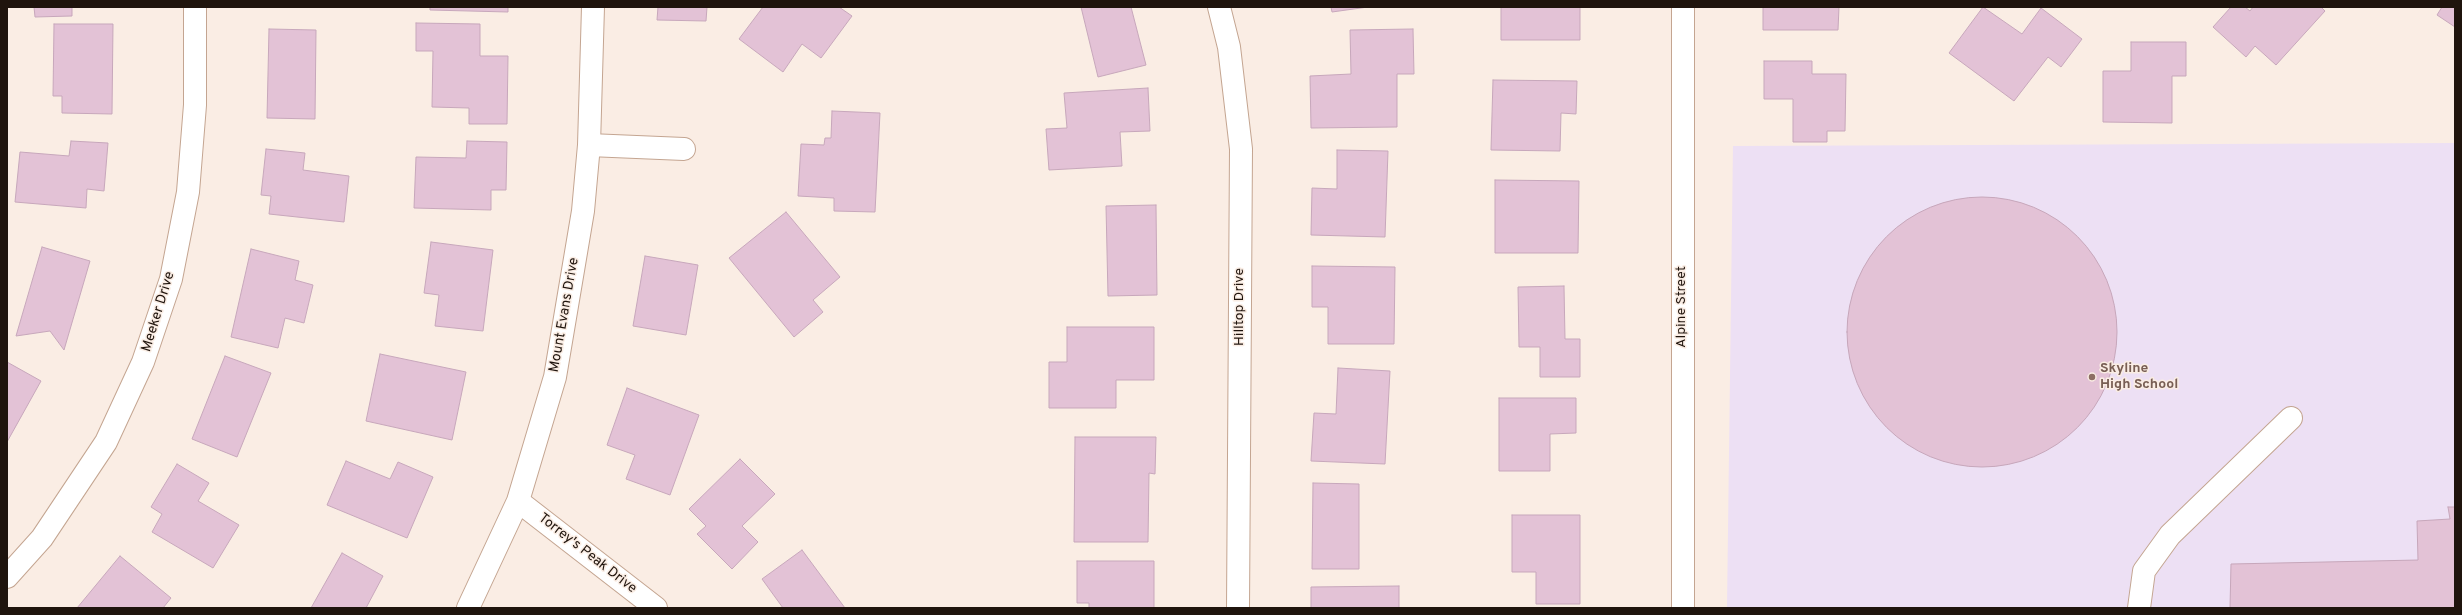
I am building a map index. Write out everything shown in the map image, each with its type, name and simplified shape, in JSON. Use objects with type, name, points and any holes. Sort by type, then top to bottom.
[{"type":"street","name":"Meeker Drive","points":[[7,577],[42,538],[106,442],[144,362],[171,279],[188,192],[195,105],[195,7]]},
{"type":"street","name":"Mount Evans Drive","points":[[468,608],[518,500],[555,377],[583,211],[589,145],[593,7]]},
{"type":"street","name":"Hilltop Drive","points":[[1219,7],[1229,47],[1241,149],[1238,608]]},
{"type":"street","name":"Alpine Street","points":[[1683,7],[1683,608]]},
{"type":"street","points":[[589,145],[684,149]]},
{"type":"street","points":[[2139,608],[2144,571],[2170,535],[2291,418]]},
{"type":"street","name":"Torrey's Peak Drive","points":[[518,500],[656,608]]},
{"type":"shaded area","name":"Skyline High School","points":[[2455,143],[2455,608],[1727,608],[1733,146]]},
{"type":"building","points":[[34,7],[72,7],[72,16],[35,17]]},
{"type":"building","points":[[430,7],[508,7],[508,12],[430,10]]},
{"type":"building","points":[[658,7],[707,7],[706,21],[657,20]]},
{"type":"building","points":[[763,7],[839,7],[852,16],[821,58],[802,44],[783,72],[739,39]]},
{"type":"building","points":[[1081,7],[1131,7],[1146,65],[1098,77]]},
{"type":"building","points":[[1331,7],[1368,7],[1332,12]]},
{"type":"building","points":[[1501,7],[1580,7],[1580,40],[1501,40]]},
{"type":"building","points":[[1763,7],[1839,7],[1838,30],[1763,30]]},
{"type":"building","points":[[1983,7],[2022,34],[2041,8],[2082,39],[2061,67],[2048,57],[2014,101],[1949,53]]},
{"type":"building","points":[[2231,7],[2245,7],[2250,11],[2253,7],[2321,7],[2325,11],[2276,65],[2255,46],[2246,57],[2213,27]]},
{"type":"building","points":[[2442,7],[2455,7],[2455,27],[2437,15]]},
{"type":"building","points":[[416,23],[480,24],[480,56],[508,56],[507,124],[469,124],[469,108],[432,107],[433,51],[416,51]]},
{"type":"building","points":[[54,24],[113,24],[112,114],[62,113],[62,96],[53,96]]},
{"type":"building","points":[[269,29],[316,30],[315,119],[267,118]]},
{"type":"building","points":[[1413,29],[1414,74],[1397,74],[1397,127],[1311,128],[1310,76],[1351,74],[1350,30]]},
{"type":"building","points":[[2131,42],[2186,42],[2186,76],[2172,76],[2172,123],[2103,122],[2103,71],[2131,71]]},
{"type":"building","points":[[1764,61],[1812,61],[1812,74],[1846,74],[1845,131],[1827,131],[1827,142],[1793,142],[1793,99],[1764,99]]},
{"type":"building","points":[[1493,80],[1577,81],[1576,114],[1561,113],[1560,151],[1491,150]]},
{"type":"building","points":[[1148,88],[1150,131],[1120,132],[1122,166],[1049,170],[1046,129],[1067,128],[1064,93]]},
{"type":"building","points":[[832,111],[880,113],[875,212],[834,211],[834,198],[798,196],[801,144],[824,145],[825,138],[831,138]]},
{"type":"building","points":[[71,141],[108,143],[104,191],[87,189],[86,208],[15,202],[20,152],[69,156]]},
{"type":"building","points":[[467,141],[507,142],[506,190],[491,190],[491,210],[414,208],[416,157],[466,158]]},
{"type":"building","points":[[266,149],[305,153],[303,170],[349,176],[344,222],[269,214],[271,196],[261,195]]},
{"type":"building","points":[[1337,150],[1388,151],[1385,237],[1311,235],[1312,188],[1337,189]]},
{"type":"building","points":[[1495,180],[1579,181],[1578,253],[1495,253]]},
{"type":"building","points":[[1969,197],[1995,197],[2021,202],[2034,207],[2057,219],[2078,236],[2095,257],[2107,280],[2115,306],[2117,332],[2115,358],[2107,384],[2095,407],[2078,428],[2057,445],[2021,462],[1995,467],[1969,467],[1943,462],[1918,451],[1896,437],[1877,418],[1863,396],[1852,371],[1847,345],[1847,319],[1852,293],[1863,268],[1877,246],[1896,227],[1918,213],[1943,202]]},
{"type":"building","points":[[1156,205],[1157,295],[1108,296],[1106,206]]},
{"type":"building","points":[[786,212],[840,277],[813,300],[823,312],[794,337],[729,258]]},
{"type":"building","points":[[431,242],[493,250],[483,331],[435,326],[439,295],[424,293]]},
{"type":"building","points":[[42,247],[90,261],[64,350],[50,331],[16,336]]},
{"type":"building","points":[[251,249],[299,261],[295,280],[313,285],[304,323],[285,318],[278,348],[231,337]]},
{"type":"building","points":[[645,256],[698,265],[686,335],[633,326]]},
{"type":"building","points":[[1312,266],[1395,267],[1394,344],[1328,344],[1328,307],[1312,307]]},
{"type":"building","points":[[1564,286],[1565,339],[1580,339],[1580,377],[1540,377],[1540,347],[1519,347],[1518,287]]},
{"type":"building","points":[[1067,327],[1154,327],[1154,380],[1116,380],[1116,408],[1049,408],[1049,362],[1067,362]]},
{"type":"building","points":[[380,354],[466,372],[452,440],[366,421]]},
{"type":"building","points":[[225,356],[271,373],[237,457],[192,439]]},
{"type":"building","points":[[7,362],[41,381],[7,442]]},
{"type":"building","points":[[1338,368],[1390,371],[1385,464],[1311,461],[1314,413],[1336,414]]},
{"type":"building","points":[[627,388],[699,415],[670,495],[626,479],[635,455],[607,445]]},
{"type":"building","points":[[1499,398],[1576,398],[1576,433],[1550,434],[1550,471],[1499,471]]},
{"type":"building","points":[[1075,437],[1156,437],[1155,474],[1149,473],[1148,542],[1074,542]]},
{"type":"building","points":[[740,459],[775,494],[742,526],[758,542],[732,569],[697,534],[706,526],[689,509]]},
{"type":"building","points":[[346,461],[390,479],[398,462],[433,477],[407,538],[327,505]]},
{"type":"building","points":[[177,464],[209,483],[198,501],[239,525],[213,568],[152,532],[162,514],[151,507]]},
{"type":"building","points":[[1313,483],[1359,484],[1359,569],[1312,569]]},
{"type":"building","points":[[2448,507],[2455,507],[2455,608],[2230,608],[2231,564],[2418,560],[2417,521],[2450,519]]},
{"type":"building","points":[[1512,515],[1580,515],[1580,604],[1536,604],[1536,572],[1512,572]]},
{"type":"building","points":[[802,550],[845,608],[783,608],[762,579]]},
{"type":"building","points":[[342,553],[383,576],[366,608],[311,608]]},
{"type":"building","points":[[120,556],[171,598],[163,608],[77,608]]},
{"type":"building","points":[[1077,561],[1154,561],[1154,608],[1089,608],[1089,603],[1077,603]]},
{"type":"building","points":[[1399,586],[1399,608],[1311,608],[1311,587]]},
{"type":"place","name":"Skyline High School","points":[[2092,377]]}]
